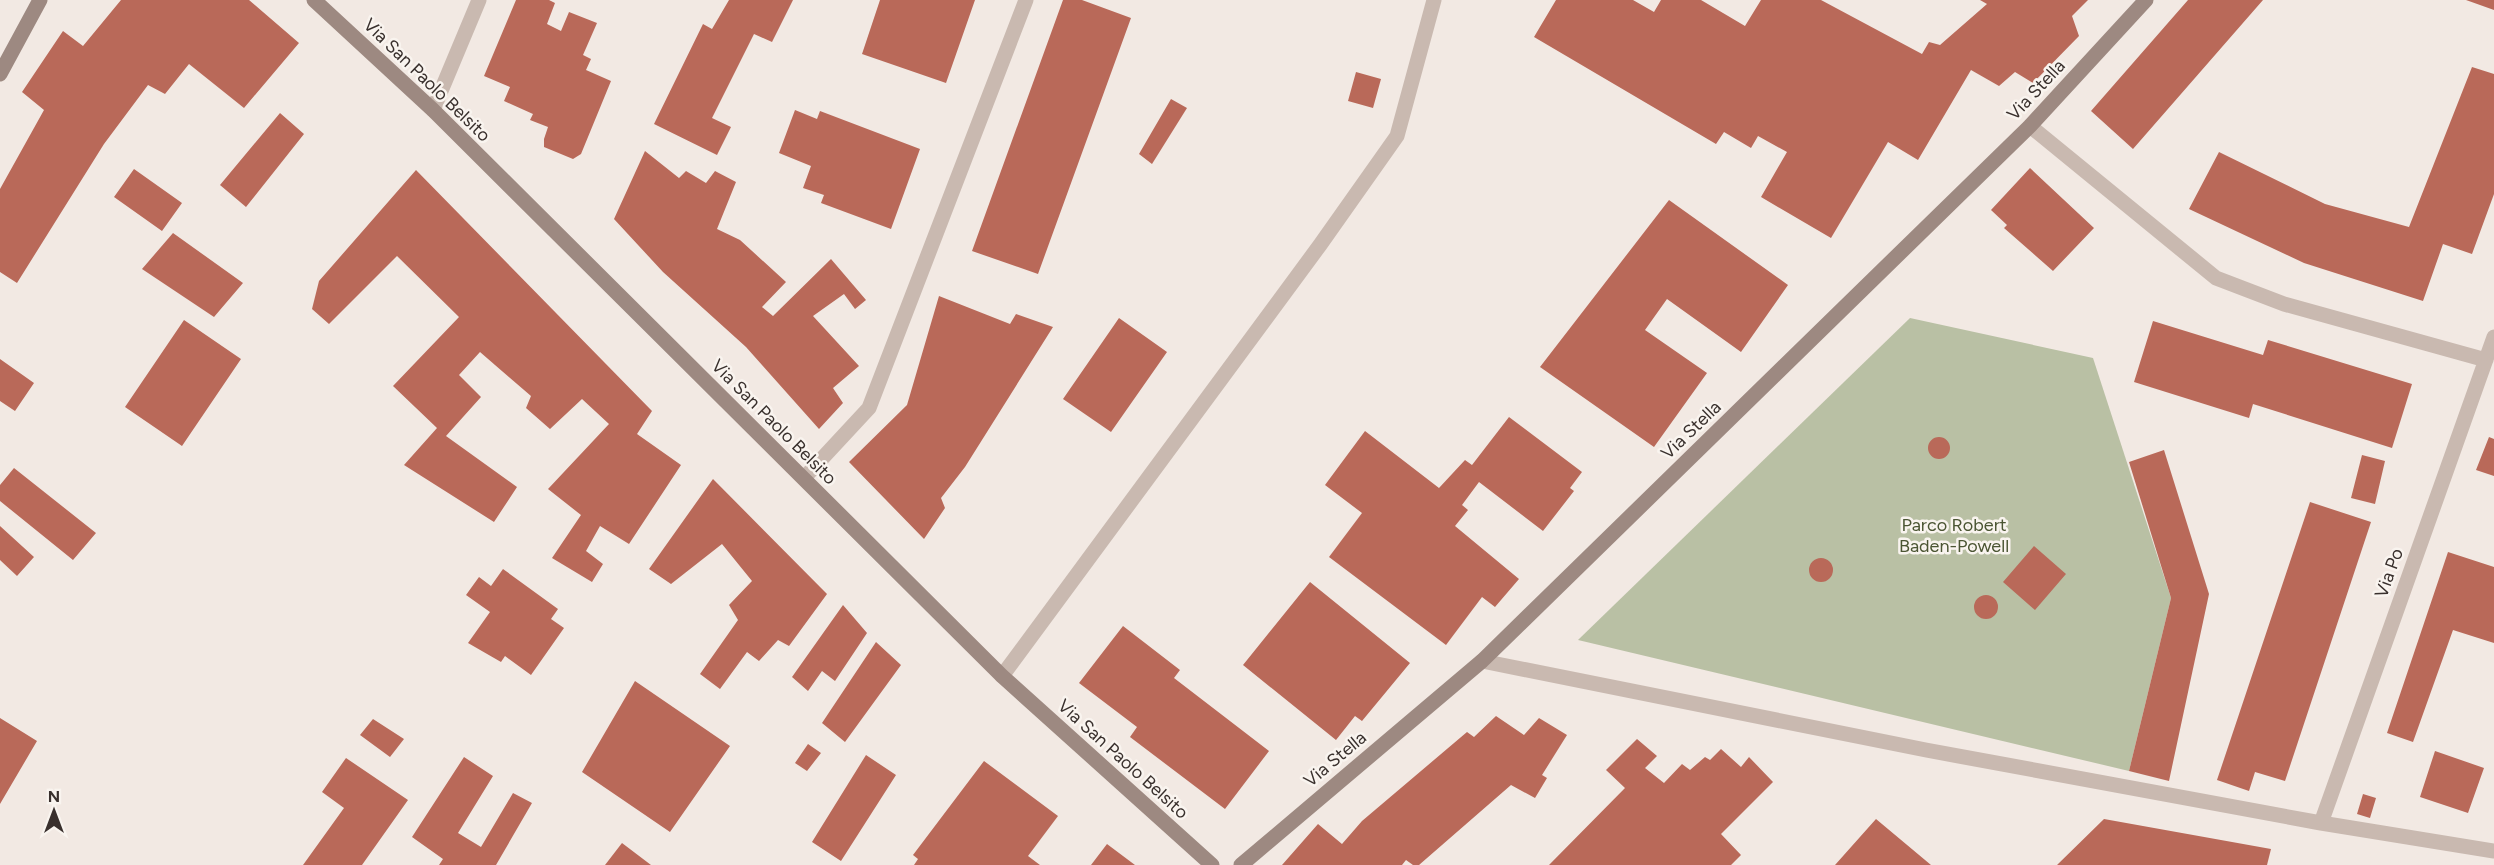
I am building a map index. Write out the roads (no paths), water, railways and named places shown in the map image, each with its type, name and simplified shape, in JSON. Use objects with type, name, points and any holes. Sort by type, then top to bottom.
[{"type":"main road","points":[[0,74],[40,0]]},
{"type":"main road","name":"Via San Paolo Belsito","points":[[314,0],[433,110],[1002,676],[1212,865]]},
{"type":"main road","name":"Via Stella","points":[[1241,865],[1482,661],[2030,126],[2146,0]]},
{"type":"street","points":[[433,110],[479,0]]},
{"type":"street","points":[[804,478],[869,408],[1026,0]]},
{"type":"street","points":[[1002,676],[1320,245],[1397,136],[1434,0]]},
{"type":"street","points":[[2030,126],[2216,278],[2284,304],[2486,360]]},
{"type":"street","name":"Via Po","points":[[2320,823],[2494,337]]},
{"type":"street","points":[[1482,661],[1938,752],[2320,823],[2494,851]]},
{"type":"park label","name":"Parco Robert Baden-Powell","points":[[1954,535]]}]
